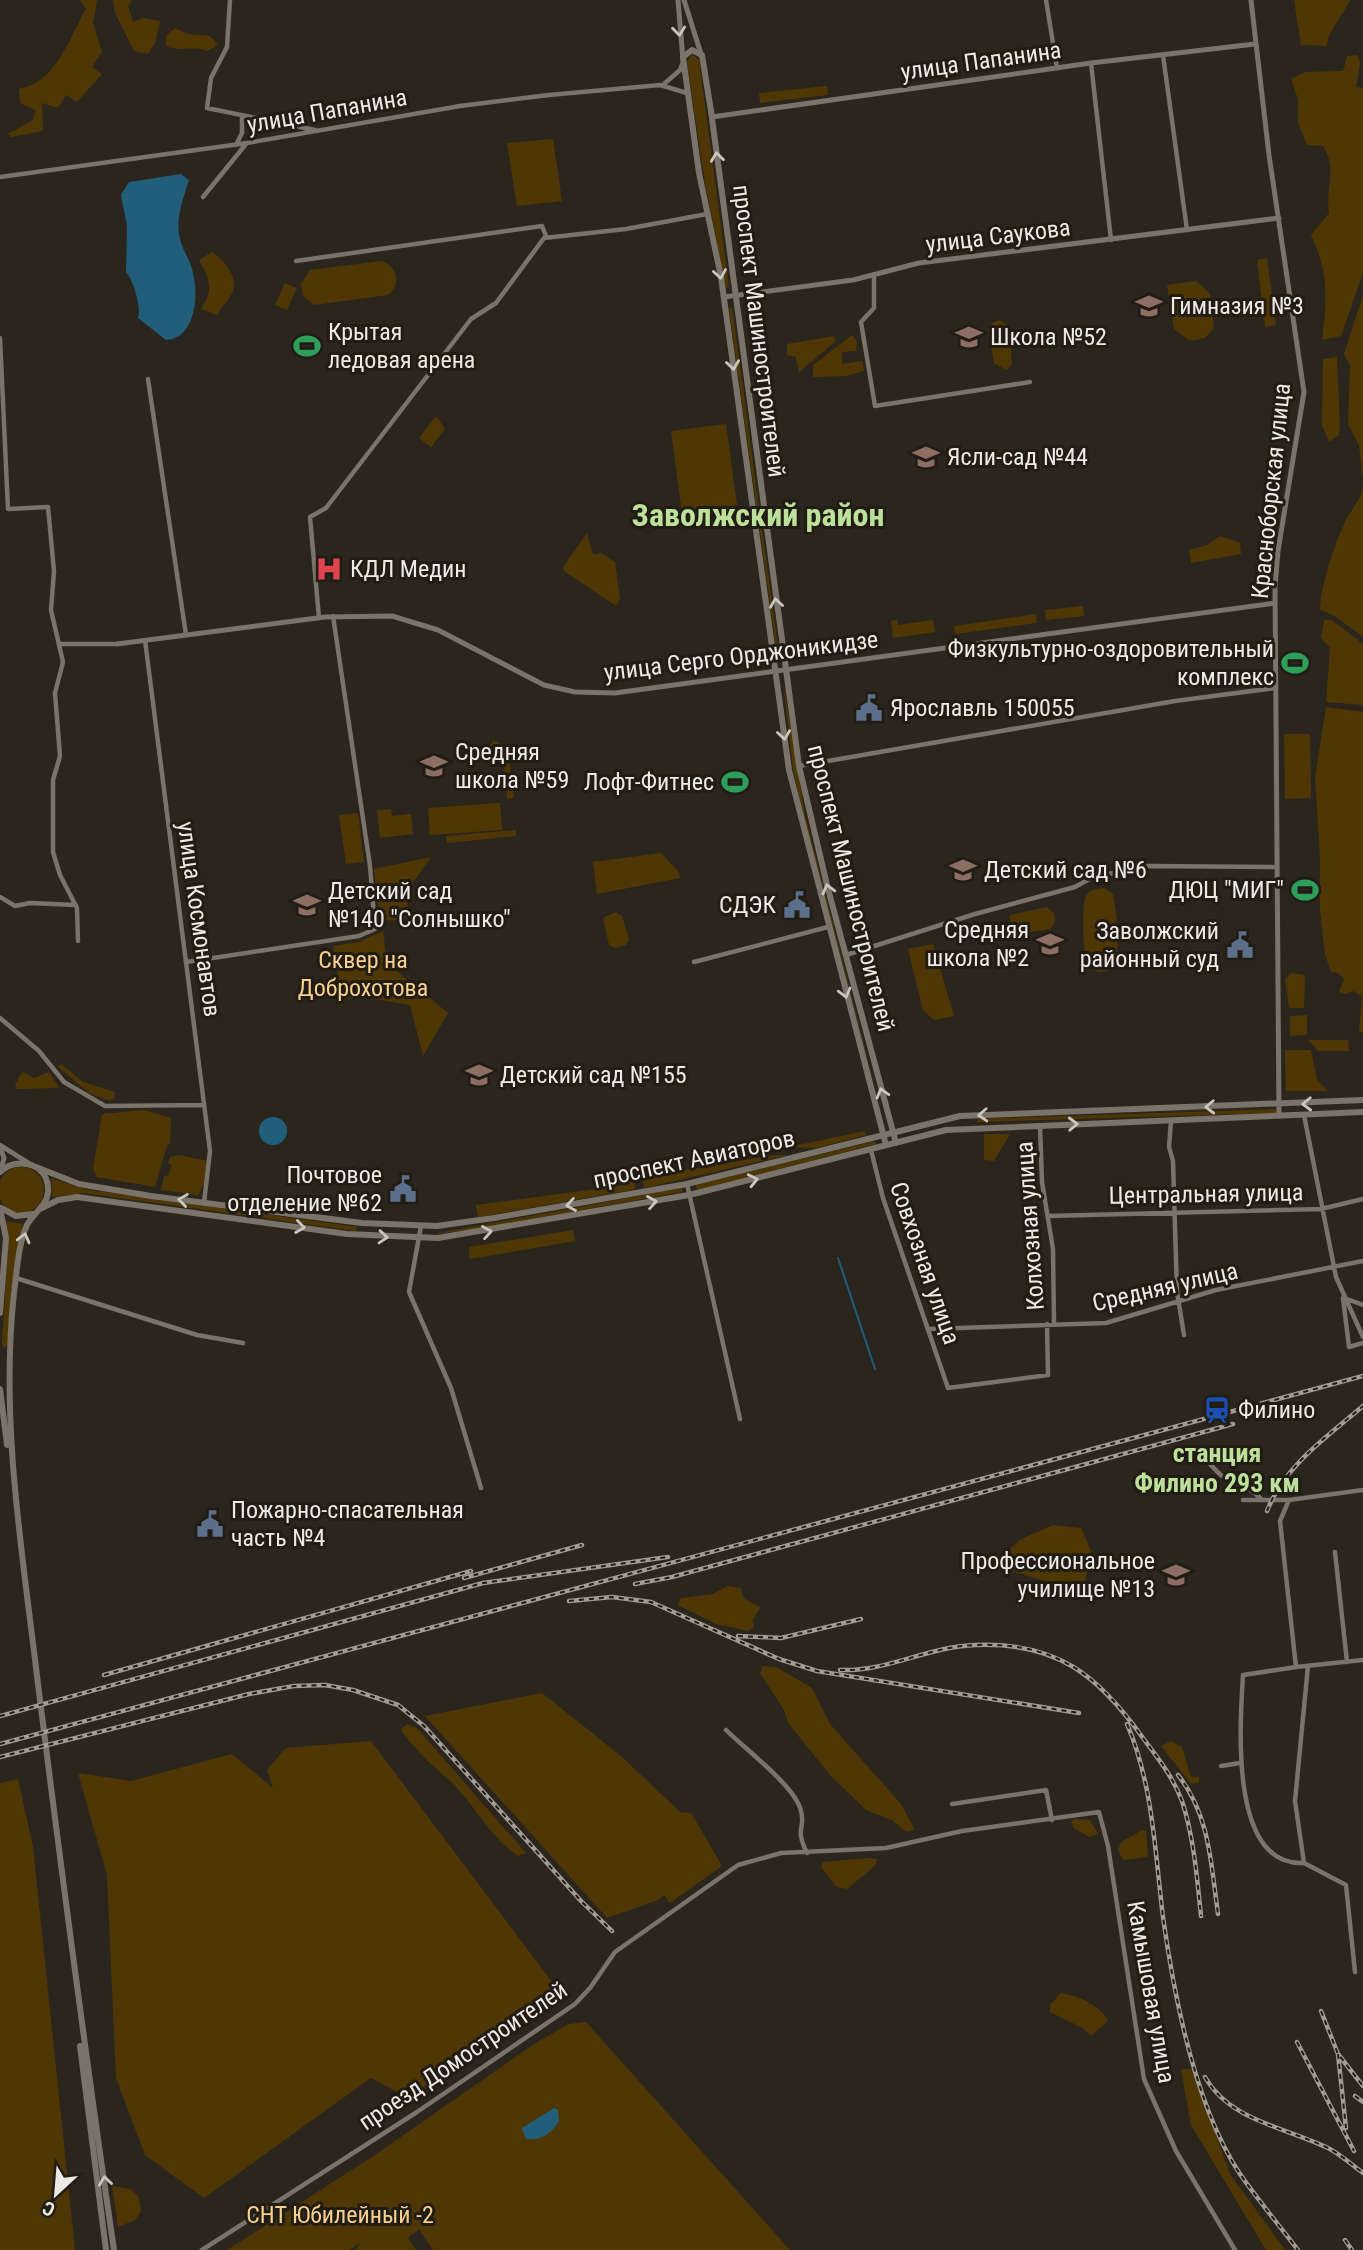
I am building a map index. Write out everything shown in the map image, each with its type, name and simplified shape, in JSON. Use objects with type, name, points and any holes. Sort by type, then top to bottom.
[{"type":"main road","points":[[683,62],[684,55],[690,50],[698,51],[702,57]]},
{"type":"main road","name":"проспект Машиностроителей","points":[[702,57],[799,765],[896,1143]]},
{"type":"main road","name":"проспект Машиностроителей","points":[[683,62],[707,214],[724,298],[793,790],[886,1145]]},
{"type":"main road","points":[[716,250],[728,249]]},
{"type":"main road","name":"проспект Авиаторов","points":[[35,1166],[79,1184],[362,1223],[421,1226],[494,1219],[687,1184],[960,1116],[1363,1100]]},
{"type":"main road","name":"проспект Авиаторов","points":[[39,1210],[58,1200],[77,1197],[347,1234],[419,1239],[474,1234],[689,1195],[962,1128],[1363,1112]]},
{"type":"main road","points":[[0,1171],[19,1162],[35,1166],[44,1175],[48,1188],[39,1210],[25,1230],[16,1278],[11,1353],[12,1475]]},
{"type":"main road","points":[[0,1208],[16,1216],[39,1210]]},
{"type":"main road","points":[[0,1208],[6,1238],[0,1313]]},
{"type":"main road","points":[[0,1389],[80,2023],[114,2250]]},
{"type":"main road","points":[[80,2023],[81,2063],[106,2250]]},
{"type":"street","points":[[230,0],[227,47],[211,78],[207,108],[320,130]]},
{"type":"street","name":"проспект Машиностроителей","points":[[678,0],[683,62]]},
{"type":"street","name":"проспект Машиностроителей","points":[[684,0],[702,57]]},
{"type":"street","points":[[1046,0],[1056,68]]},
{"type":"street","name":"Красноборская улица","points":[[1251,0],[1304,393],[1278,551],[1275,603],[1279,1116]]},
{"type":"street","name":"улица Папанина","points":[[712,117],[1091,63],[1255,44]]},
{"type":"street","points":[[1163,55],[1187,230]]},
{"type":"street","points":[[660,85],[679,71],[683,62]]},
{"type":"street","points":[[1091,63],[1111,240]]},
{"type":"street","name":"улица Папанина","points":[[0,177],[236,145],[481,104],[660,85],[687,93]]},
{"type":"street","points":[[236,145],[242,133],[242,116]]},
{"type":"street","points":[[203,197],[247,143]]},
{"type":"street","points":[[546,236],[626,229],[707,214]]},
{"type":"street","name":"улица Саукова","points":[[724,298],[874,275],[919,263],[1279,218]]},
{"type":"street","points":[[296,261],[542,226],[546,230],[546,236],[496,303],[471,319],[326,508],[310,516],[319,618]]},
{"type":"street","points":[[874,275],[874,307],[861,322],[875,406],[1030,383]]},
{"type":"street","points":[[0,338],[8,509],[48,507],[54,571],[51,610],[63,663],[55,693],[60,756],[53,780],[53,852],[76,905],[78,941]]},
{"type":"street","points":[[148,379],[186,635]]},
{"type":"street","name":"улица Серго Орджоникидзе","points":[[58,644],[117,644],[332,616],[379,615],[414,621],[454,638],[532,680],[569,691],[638,691],[1275,603]]},
{"type":"street","points":[[186,962],[359,936],[375,929],[370,866],[332,616]]},
{"type":"street","name":"улица Космонавтов","points":[[145,640],[204,1105],[210,1163],[204,1203]]},
{"type":"street","points":[[799,765],[1175,701],[1275,688]]},
{"type":"street","points":[[846,956],[975,914],[1075,887],[1093,877],[1147,866],[1277,867]]},
{"type":"street","points":[[0,897],[15,906],[30,903],[76,905]]},
{"type":"street","points":[[694,962],[828,927]]},
{"type":"street","points":[[0,1018],[39,1052],[64,1082],[105,1106],[204,1105]]},
{"type":"street","points":[[1335,1103],[1335,1115]]},
{"type":"street","points":[[1304,1115],[1334,1268],[1343,1297],[1363,1337]]},
{"type":"street","points":[[1171,1120],[1169,1147],[1178,1302],[1184,1335]]},
{"type":"street","name":"Колхозная улица","points":[[1040,1125],[1042,1182],[1053,1249],[1054,1324]]},
{"type":"street","points":[[0,1146],[35,1166]]},
{"type":"street","points":[[0,1146],[4,1158],[0,1171]]},
{"type":"street","name":"Совхозная улица","points":[[871,1150],[883,1198],[948,1388],[1048,1375],[1047,1324]]},
{"type":"street","points":[[687,1184],[740,1419]]},
{"type":"street","name":"Центральная улица","points":[[1048,1216],[1321,1209],[1363,1199]]},
{"type":"street","points":[[421,1226],[409,1292],[451,1388],[481,1488]]},
{"type":"street","name":"Средняя улица","points":[[930,1329],[1106,1323],[1216,1290],[1363,1261]]},
{"type":"street","points":[[16,1278],[197,1335],[243,1343]]},
{"type":"street","points":[[1343,1297],[1363,1305]]},
{"type":"street","points":[[1343,1297],[1349,1347],[1363,1343]]},
{"type":"street","points":[[1190,1452],[1200,1454],[1224,1478],[1252,1489],[1262,1500]]},
{"type":"street","points":[[1243,1500],[1289,1500],[1363,1490]]},
{"type":"street","points":[[1289,1500],[1280,1521],[1296,1667]]},
{"type":"street","points":[[1335,1552],[1347,1662]]},
{"type":"street","points":[[1355,1972],[1346,1885],[1304,1863],[1287,1864],[1267,1852],[1242,1788],[1240,1763],[1243,1675],[1363,1660]]},
{"type":"street","points":[[1304,1863],[1295,1801],[1308,1666]]},
{"type":"street","points":[[726,1730],[789,1790],[802,1811],[798,1835],[807,1853]]},
{"type":"street","points":[[1221,1766],[1240,1763]]},
{"type":"street","points":[[951,1804],[1046,1790],[1052,1820]]},
{"type":"street","name":"проезд Домостроителей","points":[[202,2250],[458,2085],[575,2004],[590,1988],[615,1952],[738,1865],[781,1853],[886,1848],[962,1831],[1099,1812]]},
{"type":"street","name":"Камышовая улица","points":[[1099,1812],[1108,1846],[1144,2079],[1176,2151],[1235,2250]]},
{"type":"green space","points":[[80,0],[97,0],[93,23],[102,52],[92,67],[102,74],[77,102],[66,95],[58,108],[42,103],[43,131],[11,137],[8,134],[33,120],[36,110],[20,103],[19,89],[43,78],[60,58],[86,9]]},
{"type":"green space","points":[[113,0],[132,0],[128,6],[133,22],[143,18],[160,21],[155,43],[148,54],[134,51],[115,13]]},
{"type":"green space","points":[[1294,0],[1350,0],[1330,34],[1327,46],[1301,45]]},
{"type":"green space","points":[[175,28],[188,34],[210,36],[218,45],[207,51],[166,46],[166,36]]},
{"type":"green space","points":[[692,54],[699,60],[729,287],[726,288],[705,183],[687,62]]},
{"type":"green space","points":[[1357,55],[1360,63],[1356,87],[1363,88],[1363,273],[1341,336],[1322,340],[1325,312],[1324,274],[1311,235],[1329,213],[1330,163],[1323,146],[1307,145],[1298,123],[1298,99],[1291,79],[1306,72],[1343,71],[1347,56]]},
{"type":"green space","points":[[827,86],[828,95],[760,103],[759,93]]},
{"type":"green space","points":[[553,139],[562,201],[517,206],[507,143]]},
{"type":"green space","points":[[212,252],[229,268],[234,285],[232,294],[217,315],[201,309],[208,296],[209,284],[199,260]]},
{"type":"green space","points":[[1267,258],[1276,325],[1265,327],[1257,260]]},
{"type":"green space","points":[[382,261],[391,267],[396,276],[395,286],[388,295],[314,305],[303,296],[301,284],[310,270]]},
{"type":"green space","points":[[1196,281],[1210,294],[1214,328],[1205,338],[1190,341],[1174,329],[1167,285]]},
{"type":"green space","points":[[285,283],[297,288],[287,310],[275,305]]},
{"type":"green space","points":[[1363,295],[1363,480],[1359,445],[1348,424],[1350,365],[1344,354]]},
{"type":"green space","points":[[732,307],[780,662],[729,308]]},
{"type":"green space","points":[[1000,320],[1010,328],[1012,365],[1006,370],[994,363],[988,331],[992,323]]},
{"type":"green space","points":[[852,335],[857,342],[856,351],[842,352],[842,364],[862,361],[864,371],[846,376],[813,377],[813,365]]},
{"type":"green space","points":[[834,336],[835,342],[799,372],[796,357],[787,355],[787,344]]},
{"type":"green space","points":[[1337,357],[1340,425],[1339,435],[1329,442],[1322,425],[1323,359]]},
{"type":"green space","points":[[436,416],[445,429],[431,447],[419,438]]},
{"type":"green space","points":[[726,424],[737,505],[682,513],[671,431]]},
{"type":"green space","points":[[1363,483],[1363,637],[1333,615],[1320,610],[1325,577],[1345,522],[1361,495]]},
{"type":"green space","points":[[587,533],[593,555],[601,553],[615,562],[620,599],[616,606],[564,571],[563,567]]},
{"type":"green space","points":[[1220,536],[1240,543],[1241,554],[1191,563],[1189,550],[1207,545]]},
{"type":"green space","points":[[1083,606],[1084,616],[1046,620],[1045,610]]},
{"type":"green space","points":[[1036,614],[1037,623],[955,634],[954,626]]},
{"type":"green space","points":[[897,620],[898,625],[933,620],[935,632],[893,638],[891,621]]},
{"type":"green space","points":[[1324,620],[1332,620],[1363,644],[1363,705],[1326,702],[1330,648],[1321,638]]},
{"type":"green space","points":[[783,681],[805,815],[882,1114],[803,815],[793,769]]},
{"type":"green space","points":[[1326,707],[1363,712],[1363,1032],[1359,1033],[1362,996],[1353,991],[1345,994],[1339,992],[1344,979],[1338,973],[1331,972],[1325,954],[1320,911],[1315,778]]},
{"type":"green space","points":[[1284,734],[1310,734],[1311,798],[1285,799]]},
{"type":"green space","points":[[494,740],[508,749],[514,798],[507,799],[503,753],[490,745]]},
{"type":"green space","points":[[500,803],[502,830],[430,835],[428,808]]},
{"type":"green space","points":[[391,809],[392,816],[411,814],[413,834],[380,838],[377,810]]},
{"type":"green space","points":[[358,813],[364,862],[346,864],[339,815]]},
{"type":"green space","points":[[516,830],[516,836],[447,843],[446,836]]},
{"type":"green space","points":[[661,853],[679,872],[680,878],[597,894],[593,862]]},
{"type":"green space","points":[[431,857],[406,892],[409,918],[400,919],[400,916],[396,920],[380,921],[374,869]]},
{"type":"green space","points":[[1105,888],[1113,894],[1118,939],[1114,962],[1109,969],[1100,972],[1091,968],[1086,960],[1084,901],[1094,890]]},
{"type":"green space","points":[[1047,907],[1054,913],[1055,922],[1050,929],[1017,934],[1010,930],[1010,915]]},
{"type":"green space","points":[[616,912],[622,916],[629,939],[626,945],[615,948],[609,945],[603,918]]},
{"type":"green space","name":"Сквер на Доброхотова","points":[[383,931],[387,963],[448,1013],[423,1056],[410,1005],[375,999],[342,999],[333,946],[359,942]]},
{"type":"green space","points":[[933,944],[954,1016],[934,1020],[923,1010],[908,949]]},
{"type":"green space","points":[[1291,973],[1305,975],[1304,1008],[1289,1008],[1285,979]]},
{"type":"green space","points":[[1307,1015],[1307,1035],[1290,1036],[1290,1016]]},
{"type":"green space","points":[[1308,1040],[1348,1040],[1349,1051],[1318,1051]]},
{"type":"green space","points":[[1285,1050],[1311,1050],[1317,1080],[1328,1091],[1286,1091]]},
{"type":"green space","points":[[61,1064],[83,1082],[115,1092],[114,1098],[110,1101],[89,1093],[58,1067]]},
{"type":"green space","points":[[22,1072],[34,1078],[49,1072],[59,1088],[17,1089],[15,1085]]},
{"type":"green space","points":[[1276,1109],[1276,1113],[977,1122],[978,1119]]},
{"type":"green space","points":[[144,1110],[171,1118],[170,1144],[167,1145],[155,1187],[97,1177],[93,1169],[102,1114]]},
{"type":"green space","points":[[865,1131],[866,1135],[816,1148],[789,1147]]},
{"type":"green space","points":[[984,1134],[1010,1134],[994,1161],[984,1160]]},
{"type":"green space","points":[[875,1141],[876,1144],[697,1190],[696,1185]]},
{"type":"green space","points":[[179,1155],[208,1161],[208,1175],[198,1195],[161,1190],[164,1176],[169,1175],[172,1165],[168,1163],[170,1157]]},
{"type":"green space","points":[[788,1155],[644,1188],[642,1177]]},
{"type":"green space","points":[[21,1167],[37,1174],[44,1190],[37,1206],[21,1213],[5,1206],[-2,1190],[5,1174]]},
{"type":"green space","points":[[51,1178],[84,1189],[357,1227],[356,1231],[83,1193],[52,1197]]},
{"type":"green space","points":[[632,1178],[636,1187],[632,1190],[478,1217],[476,1205],[626,1185]]},
{"type":"green space","points":[[682,1188],[682,1192],[433,1234]]},
{"type":"green space","points":[[6,1221],[23,1224],[10,1299],[8,1345],[4,1348],[2,1344],[8,1244]]},
{"type":"green space","points":[[573,1230],[575,1241],[470,1259],[469,1247]]},
{"type":"green space","points":[[1053,1525],[1081,1528],[1092,1553],[1085,1581],[1073,1590],[1003,1568],[1002,1556],[1021,1539]]},
{"type":"green space","points":[[727,1586],[741,1588],[743,1598],[761,1607],[753,1619],[754,1627],[748,1631],[716,1624],[678,1605],[681,1598],[713,1594]]},
{"type":"green space","points":[[763,1666],[776,1667],[812,1688],[830,1724],[901,1804],[915,1830],[906,1832],[892,1820],[866,1810],[830,1775],[788,1723],[784,1710],[760,1673]]},
{"type":"green space","points":[[542,1693],[621,1756],[680,1812],[691,1813],[722,1866],[670,1903],[664,1895],[658,1900],[607,1918],[425,1716]]},
{"type":"green space","points":[[407,1724],[417,1728],[526,1853],[518,1856],[498,1839],[456,1787],[422,1756],[406,1737],[401,1730]]},
{"type":"green space","points":[[371,1741],[561,1994],[411,2099],[371,2078],[204,2198],[145,2155],[116,2078],[107,1875],[78,1773],[131,1781],[232,1754],[273,1788],[267,1770],[286,1748]]},
{"type":"green space","points":[[1171,1741],[1182,1747],[1191,1777],[1199,1777],[1199,1782],[1191,1784],[1161,1746]]},
{"type":"green space","points":[[18,1779],[33,1847],[75,2250],[0,2250],[0,1783]]},
{"type":"green space","points":[[1074,1819],[1090,1820],[1098,1834],[1089,1837],[1074,1828],[1071,1822]]},
{"type":"green space","points":[[1142,1830],[1146,1831],[1148,1857],[1123,1860],[1118,1850],[1121,1842]]},
{"type":"green space","points":[[877,1859],[876,1865],[847,1889],[837,1887],[821,1867],[823,1862]]},
{"type":"green space","points":[[1061,1993],[1088,2002],[1100,2010],[1108,2021],[1091,2036],[1083,2028],[1050,2012],[1050,2005]]},
{"type":"green space","name":"СНТ Юбилейный -2","points":[[586,2022],[790,2250],[433,2250],[419,2229],[408,2238],[416,2250],[356,2250],[361,2242],[349,2250],[227,2250],[375,2155],[537,2042],[569,2024]]},
{"type":"green space","points":[[1181,2069],[1192,2069],[1230,2174],[1285,2250],[1266,2250],[1191,2125]]},
{"type":"green space","points":[[112,2186],[130,2189],[139,2197],[141,2211],[135,2220],[118,2227]]},
{"type":"water","points":[[181,174],[189,180],[178,224],[181,243],[192,269],[195,301],[190,323],[176,337],[166,340],[138,318],[136,294],[126,272],[127,226],[121,195],[129,182]]},
{"type":"water","points":[[273,1117],[283,1121],[287,1131],[283,1141],[273,1145],[263,1141],[259,1131],[263,1121]]},
{"type":"water","points":[[554,2108],[558,2110],[559,2121],[553,2130],[541,2138],[526,2139],[522,2128]]},
{"type":"waterway","points":[[838,1258],[875,1369]]},
{"type":"railway","points":[[0,1744],[1363,1376]]},
{"type":"railway","points":[[1267,1511],[1284,1480],[1296,1466],[1363,1406]]},
{"type":"railway","points":[[635,1584],[672,1577],[1233,1424]]},
{"type":"railway","points":[[464,1578],[582,1545]]},
{"type":"railway","points":[[0,1716],[483,1583],[668,1557]]},
{"type":"railway","points":[[104,1675],[471,1571]]},
{"type":"railway","points":[[569,1601],[612,1597],[651,1602],[779,1659],[817,1671],[1079,1713]]},
{"type":"railway","points":[[738,1636],[781,1638],[861,1619]]},
{"type":"railway","points":[[840,1670],[874,1667],[959,1646],[976,1645],[1030,1649],[1053,1656],[1073,1667],[1109,1696],[1160,1760],[1174,1784],[1182,1801],[1195,1858],[1201,1916]]},
{"type":"railway","points":[[0,1757],[249,1694],[294,1686],[325,1685],[353,1690],[398,1705],[424,1726],[581,1901],[612,1931]]},
{"type":"railway","points":[[1127,1724],[1136,1747],[1148,1795],[1173,1981],[1199,2085],[1211,2117],[1240,2174],[1298,2250]]},
{"type":"railway","points":[[1178,1775],[1189,1790],[1203,1824],[1211,1859],[1218,1914]]},
{"type":"railway","points":[[1321,2011],[1338,2054],[1363,2086]]},
{"type":"railway","points":[[1297,2042],[1354,2151]]},
{"type":"railway","points":[[1338,2054],[1346,2128]]},
{"type":"railway","points":[[1205,2077],[1229,2104],[1260,2121],[1328,2148],[1363,2173]]},
{"type":"railway","points":[[1355,2096],[1363,2102]]},
{"type":"railway","points":[[1345,2240],[1352,2250]]},
{"type":"place","name":"Гимназия №3","points":[[1149,306]]},
{"type":"place","name":"Школа №52","points":[[969,337]]},
{"type":"place","name":"Крытая ледовая арена","points":[[307,346]]},
{"type":"place","name":"Ясли-сад №44","points":[[926,457]]},
{"type":"place","name":"КДЛ Медин","points":[[329,569]]},
{"type":"place","name":"Физкультурно-оздоровительный комплекс","points":[[1295,663]]},
{"type":"place","name":"Ярославль 150055","points":[[869,708]]},
{"type":"place","name":"Средняя школа №59","points":[[434,766]]},
{"type":"place","name":"Лофт-Фитнес","points":[[735,782]]},
{"type":"place","name":"Детский сад №6","points":[[963,870]]},
{"type":"place","name":"ДЮЦ \"МИГ\"","points":[[1305,890]]},
{"type":"place","name":"Детский сад №140 \"Солнышко\"","points":[[307,905]]},
{"type":"place","name":"СДЭК","points":[[797,905]]},
{"type":"place","name":"Средняя школа №2","points":[[1050,944]]},
{"type":"place","name":"Заволжский районный суд","points":[[1240,945]]},
{"type":"place","name":"Детский сад №155","points":[[479,1075]]},
{"type":"place","name":"Почтовое отделение №62","points":[[403,1189]]},
{"type":"place","name":"Филино","points":[[1217,1410]]},
{"type":"place","name":"Пожарно-спасательная часть №4","points":[[210,1524]]},
{"type":"place","name":"Профессиональное училище №13","points":[[1176,1575]]},
{"type":"district","name":"Заволжский район","points":[[758,515]]},
{"type":"district","name":"станция Филино 293 км","points":[[1217,1468]]}]
